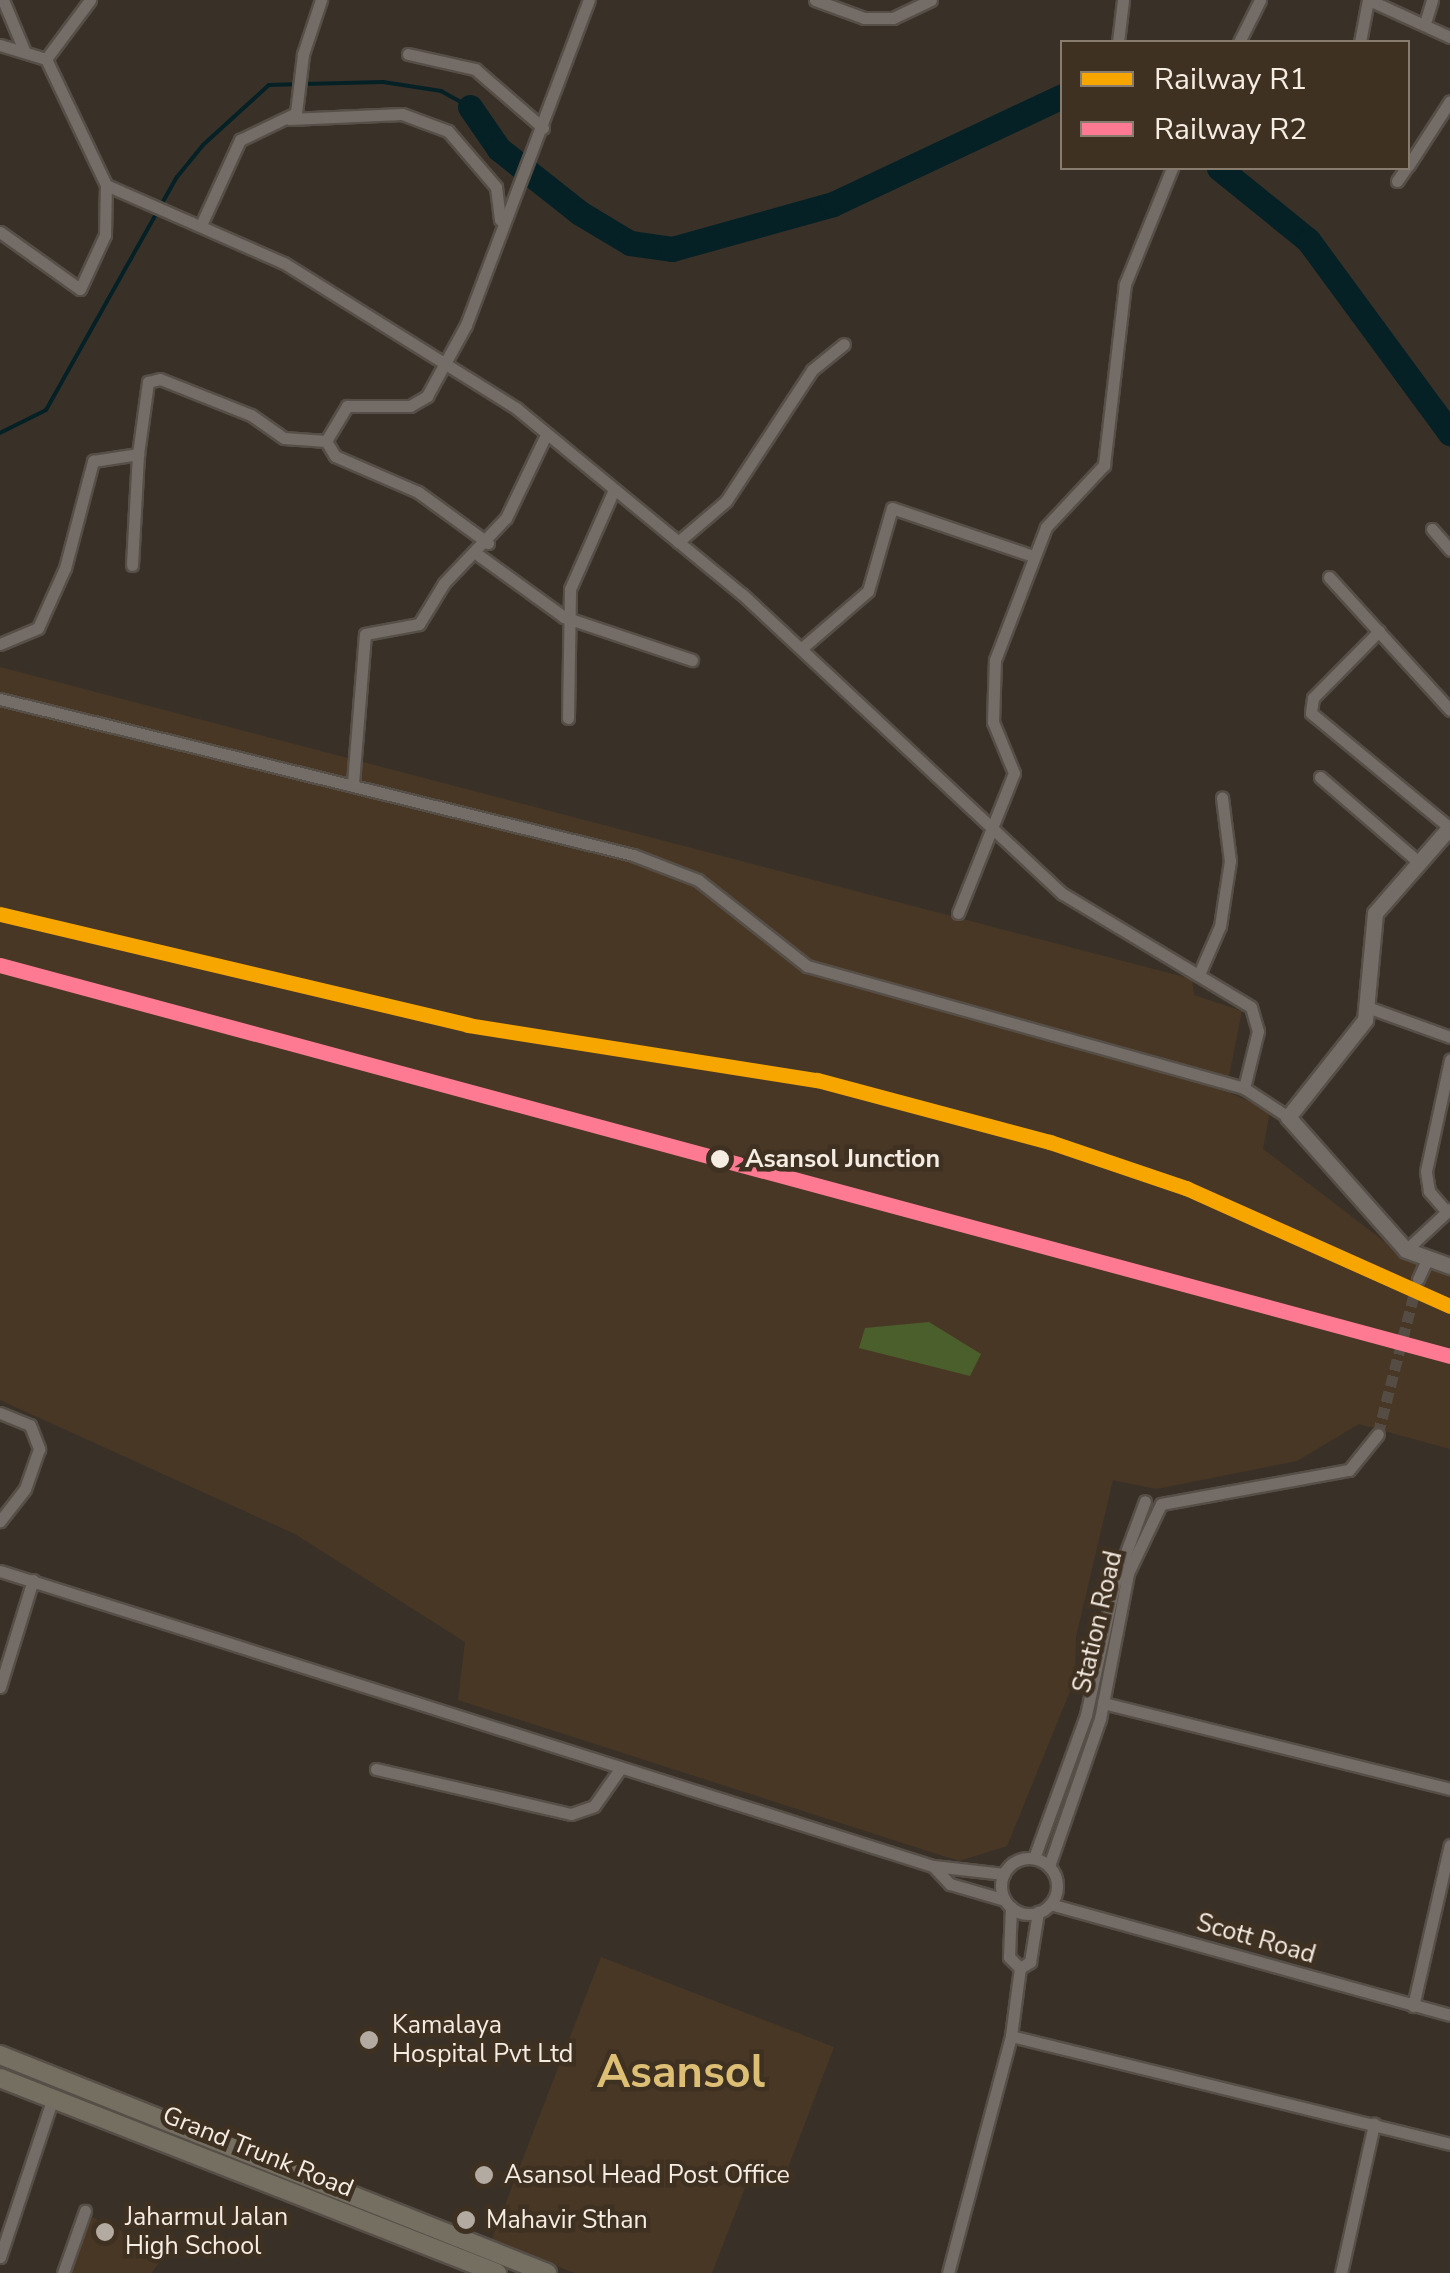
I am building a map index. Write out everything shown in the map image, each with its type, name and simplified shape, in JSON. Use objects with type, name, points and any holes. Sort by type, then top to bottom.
[{"type":"main road","points":[[0,2055],[548,2273]]},
{"type":"main road","name":"Grand Trunk Road","points":[[0,2078],[497,2273]]},
{"type":"street","points":[[3,0],[24,50]]},
{"type":"street","points":[[46,59],[90,0]]},
{"type":"street","points":[[293,116],[303,54],[322,0]]},
{"type":"street","points":[[326,441],[347,406],[421,404],[443,369],[536,149],[589,0]]},
{"type":"street","points":[[815,0],[864,18],[894,18],[931,0]]},
{"type":"street","points":[[1118,40],[1123,0]]},
{"type":"street","points":[[1240,40],[1260,0]]},
{"type":"street","points":[[1360,40],[1369,0],[1450,37]]},
{"type":"street","points":[[1424,23],[1432,0]]},
{"type":"street","points":[[0,45],[46,59],[111,189],[105,235],[80,289],[0,232]]},
{"type":"street","points":[[408,54],[474,69],[544,128]]},
{"type":"street","points":[[1410,162],[1450,102]]},
{"type":"street","points":[[196,223],[240,140],[293,116],[402,114],[448,132],[496,187],[499,232]]},
{"type":"street","points":[[958,913],[1014,773],[993,722],[992,675],[1046,526],[1104,466],[1125,284],[1171,170]]},
{"type":"street","points":[[1397,182],[1405,170]]},
{"type":"street","points":[[111,189],[284,263],[443,369],[516,408],[802,648],[1062,894],[1200,972],[1256,1018],[1244,1088]]},
{"type":"street","points":[[678,542],[726,500],[812,370],[844,344]]},
{"type":"street","points":[[132,565],[138,454],[153,379],[250,415],[284,438],[326,441]]},
{"type":"street","points":[[354,783],[365,634],[411,630],[488,543],[545,436]]},
{"type":"street","points":[[326,441],[335,456],[418,492],[488,543]]},
{"type":"street","points":[[0,644],[38,628],[65,568],[93,460],[138,454]]},
{"type":"street","points":[[568,718],[564,617],[575,568],[612,492]]},
{"type":"street","points":[[802,648],[868,591],[892,508],[1033,556]]},
{"type":"street","points":[[1432,528],[1450,550]]},
{"type":"street","points":[[477,554],[564,617],[692,660]]},
{"type":"street","points":[[1330,577],[1447,702]]},
{"type":"street","points":[[1288,1117],[1359,1034],[1368,1007],[1370,927],[1416,860],[1450,828],[1311,713],[1313,698],[1379,632]]},
{"type":"street","points":[[0,699],[354,783],[680,871],[807,966],[1244,1088],[1288,1117],[1406,1250],[1450,1266]]},
{"type":"street","points":[[1320,777],[1416,860]]},
{"type":"street","points":[[1200,972],[1223,913],[1230,845],[1222,798]]},
{"type":"street","points":[[1368,1007],[1450,1038]]},
{"type":"street","points":[[1406,1250],[1448,1211],[1429,1191],[1426,1170],[1450,1060]]},
{"type":"street","points":[[1418,1279],[1428,1260]]},
{"type":"street","points":[[0,1414],[30,1425],[38,1448],[25,1490],[0,1521]]},
{"type":"street","name":"Station Road","points":[[1050,1866],[1103,1703],[1128,1572],[1160,1504],[1335,1474],[1361,1461],[1378,1434]]},
{"type":"street","name":"Station Road","points":[[1034,1858],[1086,1714],[1115,1582],[1145,1501]]},
{"type":"street","points":[[0,1570],[934,1866],[1004,1874],[1034,1858],[1050,1866],[1057,1882],[1050,1904],[1038,1912],[1030,1962],[1020,1968]]},
{"type":"street","points":[[0,1687],[32,1580]]},
{"type":"street","points":[[1103,1703],[1450,1788]]},
{"type":"street","points":[[376,1769],[571,1814],[594,1806],[620,1769]]},
{"type":"street","points":[[1412,2006],[1450,1845]]},
{"type":"street","points":[[934,1866],[950,1884],[1038,1912]]},
{"type":"street","points":[[1004,1874],[1009,1957],[1020,1968]]},
{"type":"street","name":"Scott Road","points":[[1050,1904],[1450,2015]]},
{"type":"street","points":[[948,2273],[1011,2036],[1020,1968]]},
{"type":"street","points":[[1011,2036],[1450,2144]]},
{"type":"street","points":[[0,2257],[53,2098]]},
{"type":"street","points":[[1341,2273],[1374,2124]]},
{"type":"street","points":[[63,2273],[84,2211]]},
{"type":"shaded area","points":[[0,667],[1192,979],[1194,995],[1242,1011],[1226,1091],[1270,1111],[1263,1149],[1410,1261],[1450,1275],[1450,1449],[1359,1424],[1297,1461],[1156,1489],[1113,1480],[1076,1637],[1075,1679],[1007,1846],[959,1861],[458,1700],[465,1642],[295,1534],[0,1400]]},
{"type":"shaded area","points":[[601,1957],[834,2047],[781,2186],[750,2175],[712,2273],[575,2273],[491,2241]]},
{"type":"shaded area","name":"Jaharmul Jalan High School","points":[[90,2216],[160,2249],[163,2258],[151,2273],[69,2273]]},
{"type":"green space","points":[[929,1322],[981,1354],[970,1376],[859,1348],[865,1328]]},
{"type":"waterway","points":[[304,84],[383,82],[441,91],[470,107]]},
{"type":"waterway","points":[[0,433],[46,410],[177,177],[203,145],[269,85],[294,84]]},
{"type":"waterway","points":[[470,107],[499,149],[580,213],[630,243],[672,249],[833,204],[1060,97]]},
{"type":"waterway","points":[[1221,170],[1308,240],[1450,433]]},
{"type":"tunnel","points":[[1378,1434],[1418,1279]]},
{"type":"railway","points":[[0,914],[468,1025],[817,1080],[1050,1142],[1186,1188],[1450,1306]]},
{"type":"railway","points":[[0,965],[1450,1356]]},
{"type":"rail line","name":"R1","points":[[0,914],[468,1025],[817,1080],[1050,1142],[1186,1188],[1450,1306]]},
{"type":"rail line","name":"R2","points":[[0,965],[1450,1356]]},
{"type":"place","name":"Asansol Junction","points":[[720,1159]]},
{"type":"place","name":"Kamalaya Hospital Pvt Ltd","points":[[369,2040]]},
{"type":"place","name":"Asansol Head Post Office","points":[[484,2175]]},
{"type":"place","name":"Mahavir Sthan","points":[[466,2220]]},
{"type":"place","name":"Jaharmul Jalan High School","points":[[105,2232]]},
{"type":"district","name":"Asansol","points":[[681,2073]]}]
